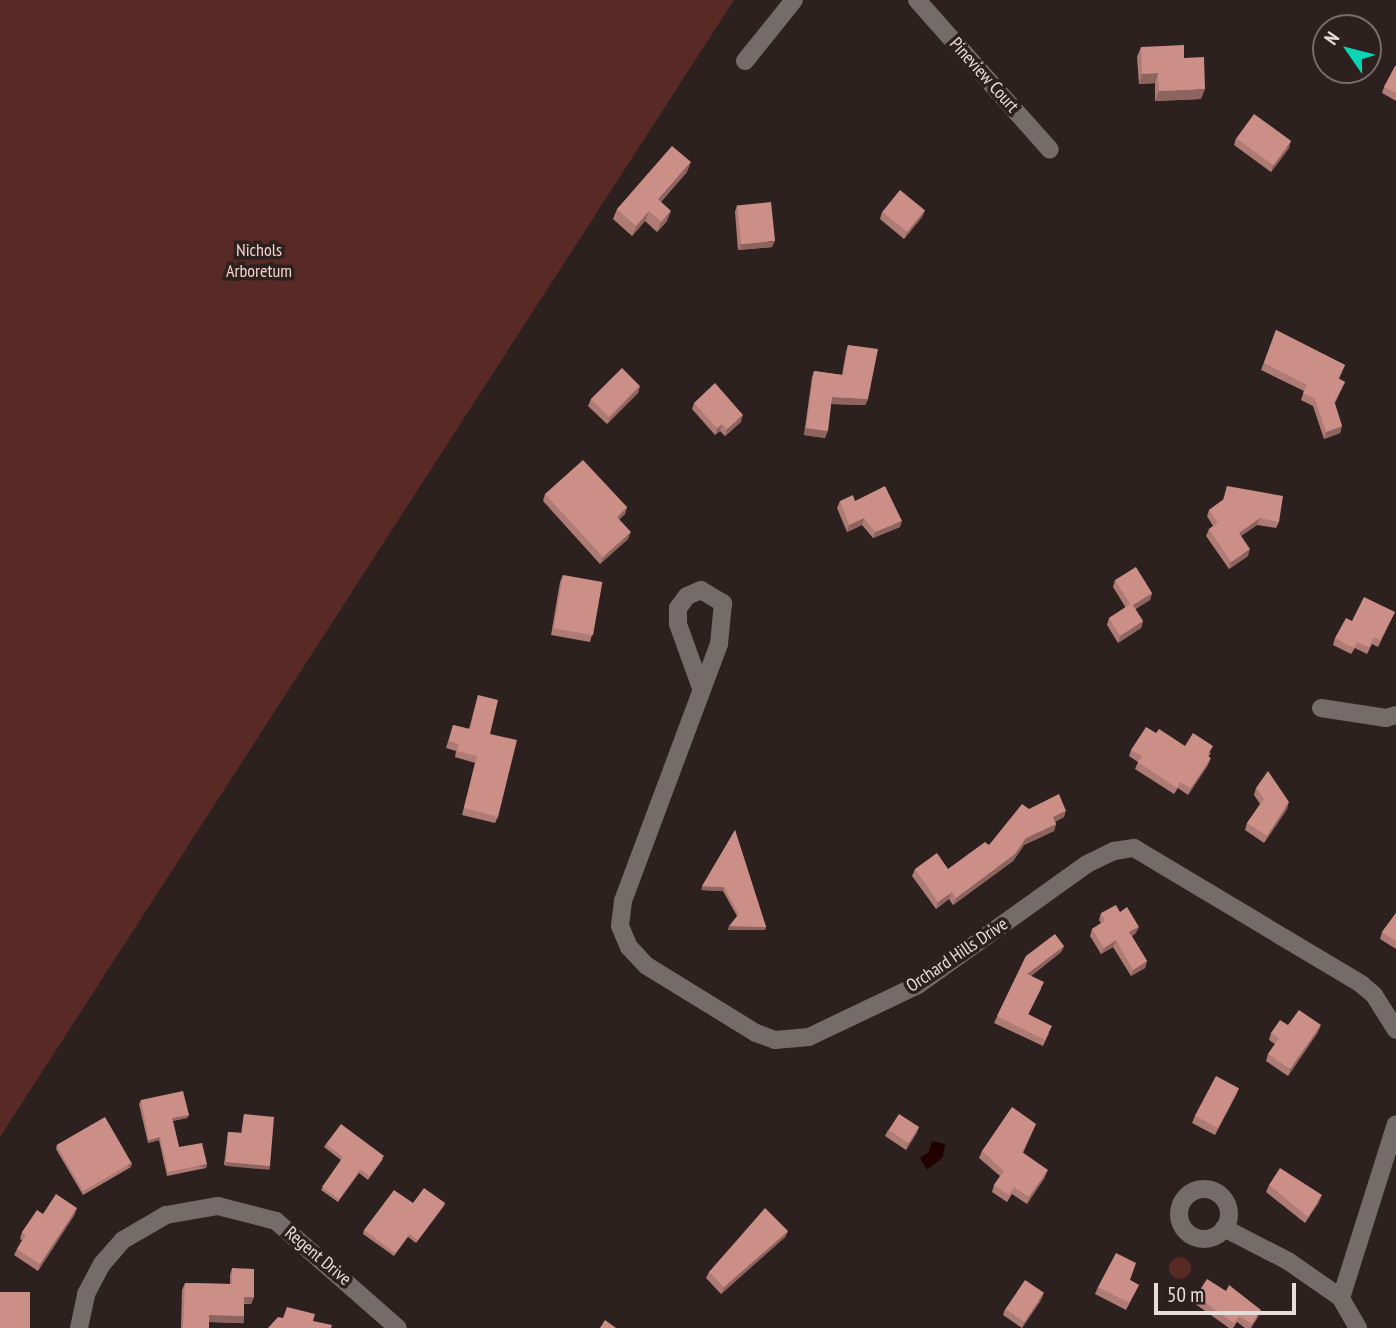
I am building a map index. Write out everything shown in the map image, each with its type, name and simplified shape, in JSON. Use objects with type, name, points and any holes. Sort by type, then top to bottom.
[{"type":"street","points":[[746,61],[794,0]]},
{"type":"street","name":"Pineview Court","points":[[917,0],[1050,150]]},
{"type":"street","name":"Orchard Hills Drive","points":[[701,688],[678,624],[678,608],[687,596],[701,590],[723,603],[725,617],[663,802],[623,901],[620,926],[629,947],[647,966],[775,1040],[809,1037],[918,985],[1087,864],[1114,850],[1134,848],[1361,984],[1374,995],[1396,1030]]},
{"type":"street","points":[[1321,708],[1385,718],[1396,715]]},
{"type":"street","points":[[1341,1298],[1396,1124]]},
{"type":"street","name":"Regent Drive","points":[[79,1328],[86,1294],[102,1264],[123,1240],[166,1215],[218,1206],[276,1222],[398,1328]]},
{"type":"street","points":[[1224,1228],[1288,1261],[1341,1298],[1358,1328]]},
{"type":"green space","name":"Nichols Arboretum","points":[[0,0],[734,0],[0,1137]]},
{"type":"green space","points":[[1180,1257],[1188,1260],[1191,1268],[1188,1276],[1180,1279],[1172,1276],[1169,1268],[1172,1260]]},
{"type":"shaded area","points":[[932,1141],[945,1144],[943,1157],[927,1170],[920,1158],[929,1152]]},
{"type":"building","points":[[1184,45],[1184,58],[1204,57],[1205,89],[1159,91],[1158,73],[1142,74],[1141,47]]},
{"type":"building","points":[[1396,66],[1396,93],[1384,87]]},
{"type":"building","points":[[1254,114],[1291,141],[1274,165],[1236,138]]},
{"type":"building","points":[[672,146],[691,162],[658,199],[671,211],[661,222],[649,211],[636,226],[617,209]]},
{"type":"building","points":[[900,190],[925,210],[907,232],[882,212]]},
{"type":"building","points":[[771,202],[775,241],[741,244],[737,206]]},
{"type":"building","points":[[1276,330],[1345,365],[1338,378],[1345,382],[1334,402],[1342,426],[1326,432],[1315,399],[1303,393],[1307,385],[1264,363]]},
{"type":"building","points":[[848,345],[878,349],[868,399],[832,397],[828,431],[806,428],[814,371],[843,375]]},
{"type":"building","points":[[622,368],[640,386],[609,417],[591,399]]},
{"type":"building","points":[[715,383],[743,415],[727,429],[722,424],[717,428],[694,403]]},
{"type":"building","points":[[583,460],[627,507],[617,517],[631,532],[603,557],[545,494]]},
{"type":"building","points":[[885,486],[902,521],[875,532],[864,518],[849,525],[840,501],[853,495],[855,501]]},
{"type":"building","points":[[1227,486],[1283,496],[1279,522],[1260,518],[1239,533],[1250,549],[1231,562],[1209,529],[1218,523],[1209,510],[1224,499]]},
{"type":"building","points":[[1136,567],[1152,593],[1133,605],[1143,621],[1120,636],[1109,618],[1130,604],[1115,580]]},
{"type":"building","points":[[563,575],[602,582],[593,635],[554,628]]},
{"type":"building","points":[[1364,597],[1395,612],[1380,640],[1374,637],[1369,647],[1357,642],[1354,648],[1335,638],[1346,618],[1352,621]]},
{"type":"building","points":[[478,695],[498,700],[490,734],[517,740],[498,817],[464,808],[477,756],[457,751],[459,744],[449,741],[453,725],[470,729]]},
{"type":"building","points":[[1146,727],[1156,733],[1159,729],[1185,746],[1193,733],[1213,746],[1207,756],[1211,758],[1191,788],[1180,782],[1177,788],[1138,762],[1142,756],[1131,750]]},
{"type":"building","points":[[1268,771],[1289,802],[1267,836],[1247,823],[1264,799],[1256,788]]},
{"type":"building","points":[[1059,794],[1066,811],[1053,817],[1056,824],[1026,838],[1015,854],[956,898],[952,892],[938,902],[915,869],[937,853],[948,869],[985,842],[989,845],[1022,804],[1029,809]]},
{"type":"building","points":[[735,830],[766,927],[729,926],[739,914],[724,887],[702,886]]},
{"type":"building","points":[[1116,905],[1120,912],[1127,907],[1139,927],[1129,932],[1147,961],[1133,970],[1116,940],[1104,948],[1092,929],[1105,921],[1101,913]]},
{"type":"building","points":[[1396,913],[1396,941],[1382,932]]},
{"type":"building","points":[[1055,934],[1064,946],[1027,974],[1044,982],[1028,1014],[1052,1026],[1045,1040],[997,1016],[1026,956]]},
{"type":"building","points":[[1299,1010],[1321,1025],[1290,1069],[1268,1054],[1279,1038],[1271,1033],[1280,1020],[1288,1025]]},
{"type":"building","points":[[1216,1076],[1239,1088],[1218,1128],[1195,1116]]},
{"type":"building","points":[[183,1091],[189,1115],[172,1118],[179,1147],[202,1143],[207,1164],[168,1172],[160,1137],[149,1140],[141,1100]]},
{"type":"building","points":[[1012,1107],[1036,1124],[1022,1152],[1048,1170],[1029,1197],[1014,1187],[1009,1195],[994,1185],[1004,1171],[982,1151]]},
{"type":"building","points":[[244,1114],[274,1117],[270,1166],[226,1162],[228,1132],[242,1133]]},
{"type":"building","points":[[899,1114],[919,1127],[909,1143],[889,1130]]},
{"type":"building","points":[[105,1117],[132,1163],[83,1191],[57,1145]]},
{"type":"building","points":[[341,1124],[384,1156],[369,1176],[360,1169],[339,1199],[322,1187],[343,1157],[326,1144]]},
{"type":"building","points":[[1280,1168],[1322,1195],[1308,1217],[1269,1185]]},
{"type":"building","points":[[424,1188],[445,1203],[418,1240],[409,1234],[395,1253],[364,1230],[394,1190],[413,1203]]},
{"type":"building","points":[[56,1194],[77,1208],[40,1264],[17,1249],[26,1235],[22,1232],[37,1210],[43,1214]]},
{"type":"building","points":[[765,1208],[788,1231],[724,1287],[709,1272]]},
{"type":"building","points":[[1116,1253],[1136,1263],[1130,1280],[1139,1285],[1129,1303],[1098,1287]]},
{"type":"building","points":[[232,1268],[254,1269],[254,1297],[244,1297],[244,1316],[209,1315],[209,1328],[183,1328],[185,1283],[232,1284]]},
{"type":"building","points":[[1207,1279],[1226,1291],[1229,1285],[1261,1310],[1252,1324],[1239,1316],[1234,1323],[1196,1296]]},
{"type":"building","points":[[1025,1280],[1044,1293],[1024,1322],[1005,1309]]},
{"type":"building","points":[[0,1292],[30,1292],[30,1328],[0,1328]]},
{"type":"building","points":[[287,1307],[315,1314],[313,1321],[332,1325],[331,1328],[268,1328],[278,1317],[283,1318]]},
{"type":"building","points":[[605,1320],[616,1328],[600,1328]]}]
